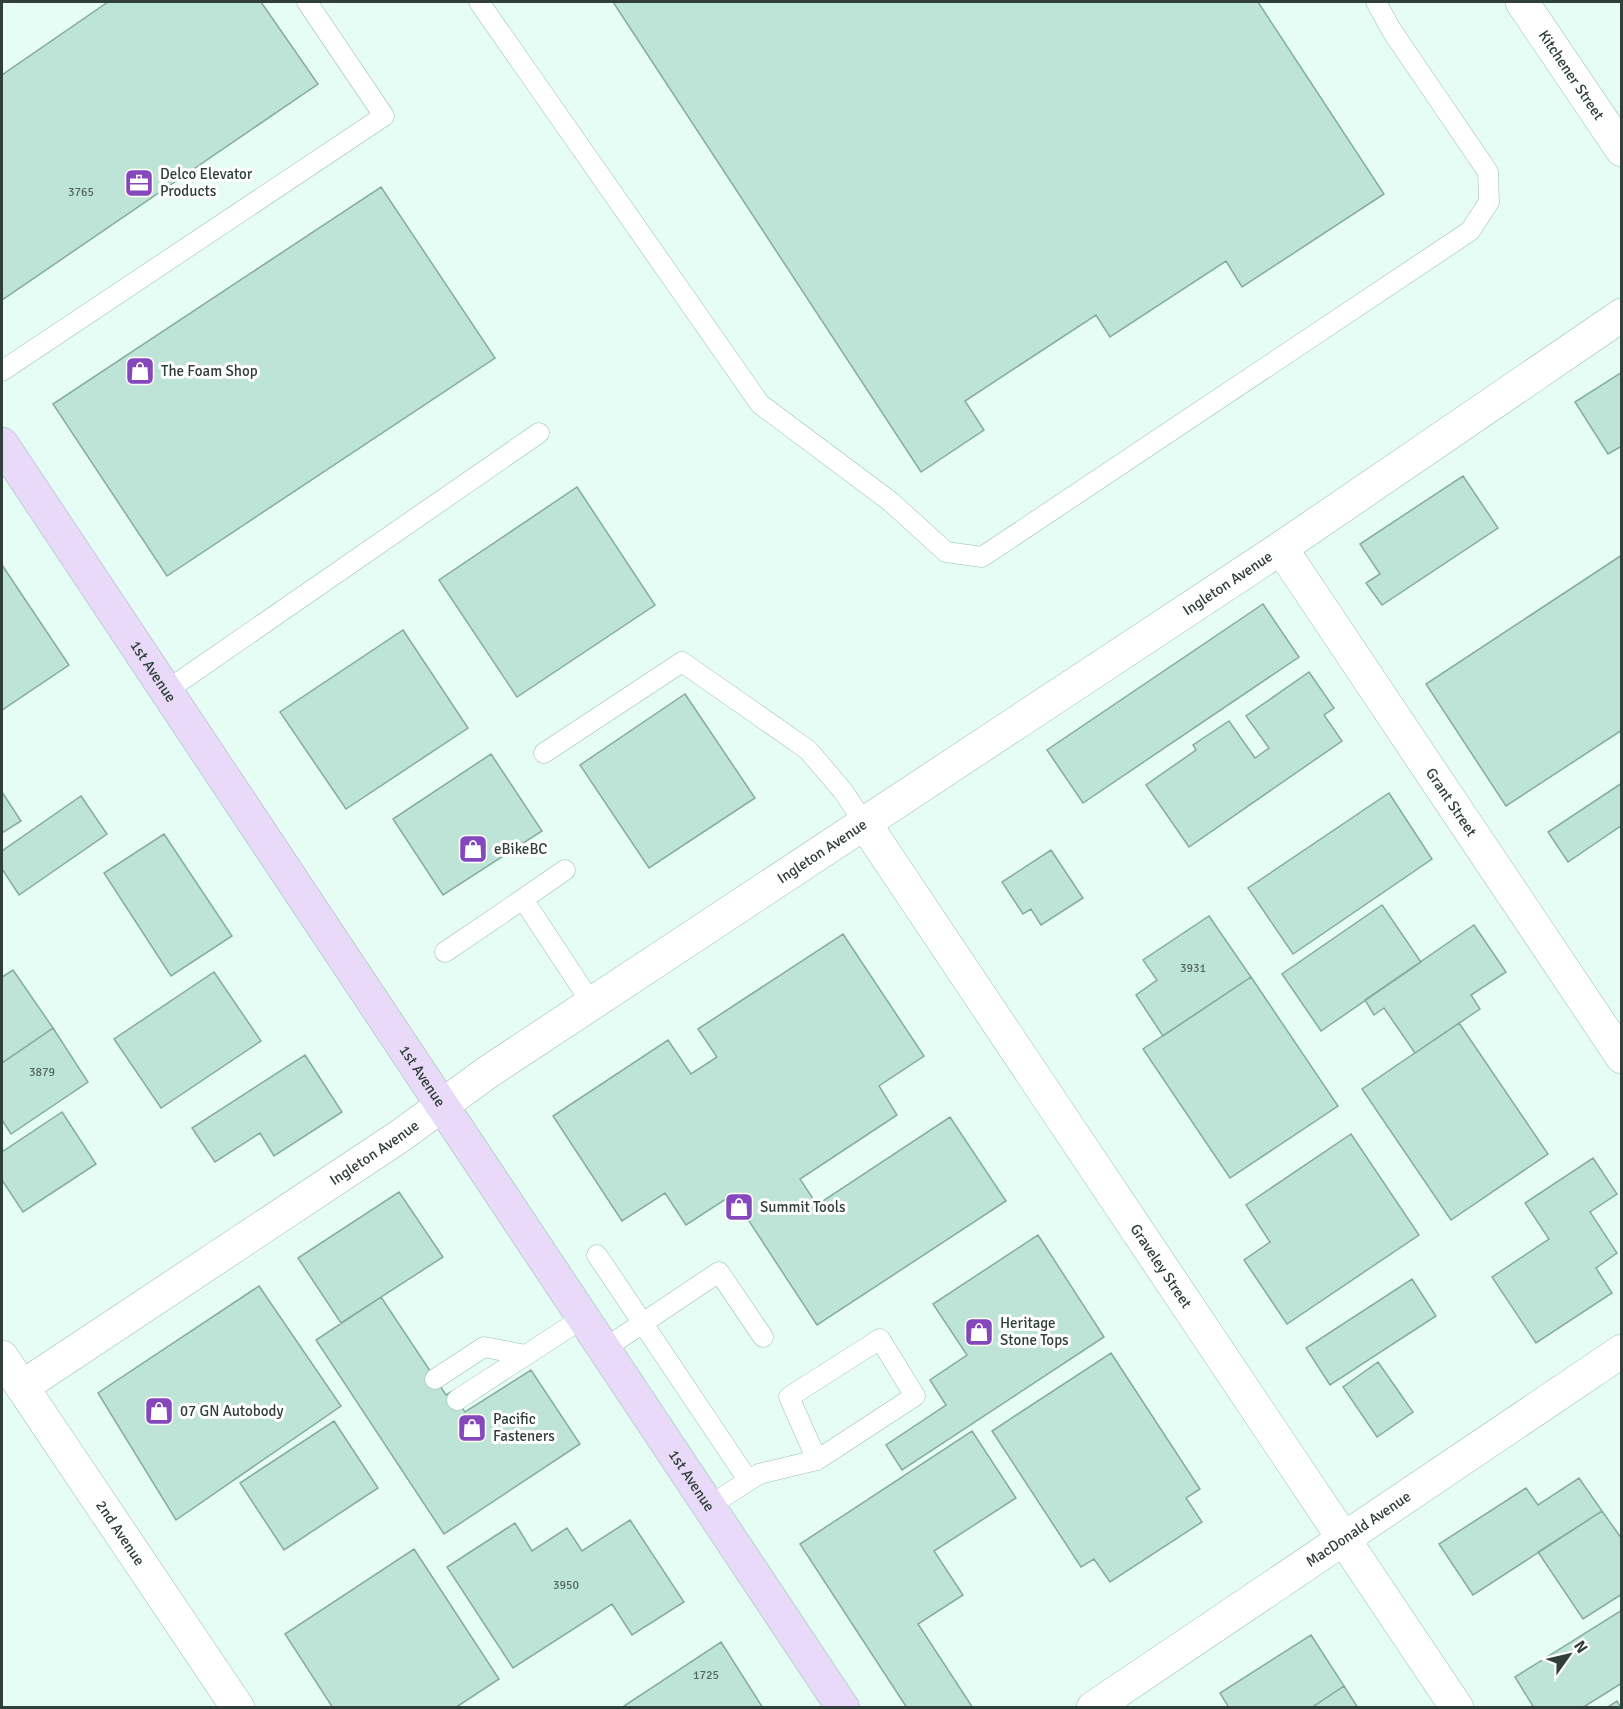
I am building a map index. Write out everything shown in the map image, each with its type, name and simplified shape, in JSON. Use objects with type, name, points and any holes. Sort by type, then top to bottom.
[{"type":"street","name":"Kitchener Street","points":[[1522,2],[1622,150]]},
{"type":"street","name":"Ingleton Avenue","points":[[22,1387],[400,1136],[486,1073],[1281,548],[1622,315]]},
{"type":"street","name":"1st Avenue","points":[[2,444],[843,1707]]},
{"type":"street","name":"Grant Street","points":[[1281,548],[1622,1057]]},
{"type":"street","name":"Graveley Street","points":[[865,824],[1457,1707]]},
{"type":"street","name":"MacDonald Avenue","points":[[1093,1707],[1622,1351]]},
{"type":"street","name":"2nd Avenue","points":[[2,1357],[238,1707]]},
{"type":"lane","points":[[2,371],[384,116],[307,2]]},
{"type":"lane","points":[[478,2],[760,405],[891,502],[946,552],[982,557],[1470,231],[1489,202],[1488,172],[1392,31],[1376,2]]},
{"type":"lane","points":[[166,691],[539,433]]},
{"type":"lane","points":[[544,753],[682,662],[808,750],[843,791],[865,824]]},
{"type":"lane","points":[[445,952],[565,870]]},
{"type":"lane","points":[[523,899],[592,1004]]},
{"type":"lane","points":[[597,1255],[748,1480]]},
{"type":"lane","points":[[604,1349],[719,1272],[763,1337]]},
{"type":"lane","points":[[457,1400],[583,1318]]},
{"type":"lane","points":[[709,1506],[759,1474],[818,1460],[915,1396],[880,1339],[789,1397],[818,1460]]},
{"type":"lane","points":[[435,1379],[484,1347],[526,1355]]},
{"type":"building","points":[[108,2],[261,2],[318,84],[2,300],[2,75]]},
{"type":"building","points":[[613,2],[1258,2],[1384,194],[1242,287],[1226,261],[1110,337],[1096,315],[965,401],[984,430],[921,472]]},
{"type":"building","points":[[381,187],[495,358],[167,576],[53,404]]},
{"type":"building","points":[[1622,372],[1622,446],[1608,454],[1575,402]]},
{"type":"building","points":[[1463,476],[1498,528],[1382,605],[1366,583],[1380,574],[1360,544]]},
{"type":"building","points":[[577,487],[655,605],[517,697],[439,580]]},
{"type":"building","points":[[1622,555],[1622,730],[1506,806],[1426,684]]},
{"type":"building","points":[[2,565],[69,665],[2,710]]},
{"type":"building","points":[[1263,604],[1299,657],[1083,803],[1047,750]]},
{"type":"building","points":[[403,630],[468,728],[346,809],[280,712]]},
{"type":"building","points":[[1309,672],[1334,708],[1324,715],[1342,741],[1189,847],[1146,785],[1196,750],[1193,745],[1229,721],[1255,758],[1269,748],[1246,716]]},
{"type":"building","points":[[685,694],[755,798],[649,868],[580,765]]},
{"type":"building","points":[[491,754],[542,831],[443,895],[393,819]]},
{"type":"building","points":[[1622,783],[1622,825],[1568,862],[1548,832]]},
{"type":"building","points":[[2,792],[21,821],[2,833]]},
{"type":"building","points":[[1389,793],[1432,859],[1293,954],[1248,888]]},
{"type":"building","points":[[81,796],[107,834],[19,895],[2,869],[2,851]]},
{"type":"building","points":[[164,834],[232,936],[171,976],[104,873]]},
{"type":"building","points":[[1051,850],[1083,898],[1041,925],[1031,909],[1023,914],[1002,882]]},
{"type":"building","points":[[1382,905],[1421,962],[1321,1031],[1282,974]]},
{"type":"building","points":[[1209,916],[1251,977],[1163,1036],[1136,995],[1157,980],[1143,960]]},
{"type":"building","points":[[1474,925],[1506,972],[1471,995],[1480,1009],[1415,1053],[1384,1008],[1374,1015],[1365,1000]]},
{"type":"building","points":[[843,934],[924,1056],[879,1086],[897,1115],[800,1179],[817,1205],[950,1117],[1006,1201],[817,1325],[732,1195],[686,1225],[665,1193],[622,1221],[553,1116],[668,1040],[691,1074],[717,1057],[698,1029]]},
{"type":"building","points":[[13,970],[53,1028],[2,1063],[2,977]]},
{"type":"building","points":[[214,972],[261,1041],[161,1108],[114,1039]]},
{"type":"building","points":[[1251,977],[1338,1106],[1230,1178],[1143,1049]]},
{"type":"building","points":[[1459,1023],[1548,1154],[1451,1220],[1362,1089]]},
{"type":"building","points":[[53,1028],[88,1082],[11,1134],[2,1120],[2,1063]]},
{"type":"building","points":[[305,1055],[342,1112],[274,1156],[260,1133],[215,1162],[192,1128]]},
{"type":"building","points":[[62,1112],[96,1164],[23,1212],[2,1180],[2,1152]]},
{"type":"building","points":[[1351,1134],[1419,1235],[1287,1324],[1244,1260],[1270,1242],[1246,1205]]},
{"type":"building","points":[[1593,1158],[1617,1194],[1590,1212],[1617,1253],[1596,1268],[1612,1293],[1536,1343],[1492,1277],[1549,1239],[1525,1203]]},
{"type":"building","points":[[399,1192],[443,1257],[341,1323],[298,1258]]},
{"type":"building","points":[[1038,1235],[1104,1337],[902,1470],[886,1445],[946,1405],[930,1380],[967,1355],[933,1304]]},
{"type":"building","points":[[1412,1279],[1436,1316],[1330,1385],[1306,1348]]},
{"type":"building","points":[[259,1286],[341,1406],[176,1520],[98,1393]]},
{"type":"building","name":"Pacific Fasteners","points":[[381,1297],[446,1395],[451,1392],[465,1412],[531,1370],[580,1444],[444,1534],[316,1340]]},
{"type":"building","points":[[1111,1353],[1200,1489],[1186,1498],[1202,1522],[1110,1582],[1094,1559],[1081,1567],[992,1431]]},
{"type":"building","points":[[1378,1362],[1413,1412],[1377,1437],[1343,1387]]},
{"type":"building","points":[[334,1421],[378,1488],[284,1550],[240,1483]]},
{"type":"building","points":[[972,1431],[1016,1498],[934,1551],[963,1595],[918,1624],[973,1708],[907,1708],[800,1544]]},
{"type":"building","points":[[1579,1478],[1602,1511],[1473,1595],[1439,1544],[1526,1488],[1538,1505]]},
{"type":"building","points":[[1602,1511],[1622,1539],[1622,1594],[1583,1619],[1538,1552]]},
{"type":"building","points":[[630,1520],[684,1602],[632,1635],[612,1604],[513,1668],[447,1567],[515,1523],[532,1551],[567,1528],[582,1551]]},
{"type":"building","points":[[414,1549],[499,1679],[455,1708],[333,1708],[285,1634]]},
{"type":"building","points":[[1622,1610],[1622,1683],[1582,1708],[1534,1708],[1515,1677]]},
{"type":"building","points":[[1311,1635],[1344,1686],[1311,1708],[1229,1708],[1220,1693]]},
{"type":"building","points":[[721,1642],[763,1708],[621,1708]]},
{"type":"building","points":[[1344,1686],[1358,1708],[1311,1708]]},
{"type":"building","points":[[1617,1701],[1621,1708],[1606,1708]]},
{"type":"place","name":"Delco Elevator Products","points":[[139,183]]},
{"type":"place","name":"The Foam Shop","points":[[140,371]]},
{"type":"place","name":"eBikeBC","points":[[473,849]]},
{"type":"place","name":"Summit Tools","points":[[739,1207]]},
{"type":"place","name":"Heritage Stone Tops","points":[[979,1332]]},
{"type":"place","name":"07 GN Autobody","points":[[159,1411]]},
{"type":"place","name":"Pacific Fasteners","points":[[472,1428]]}]
